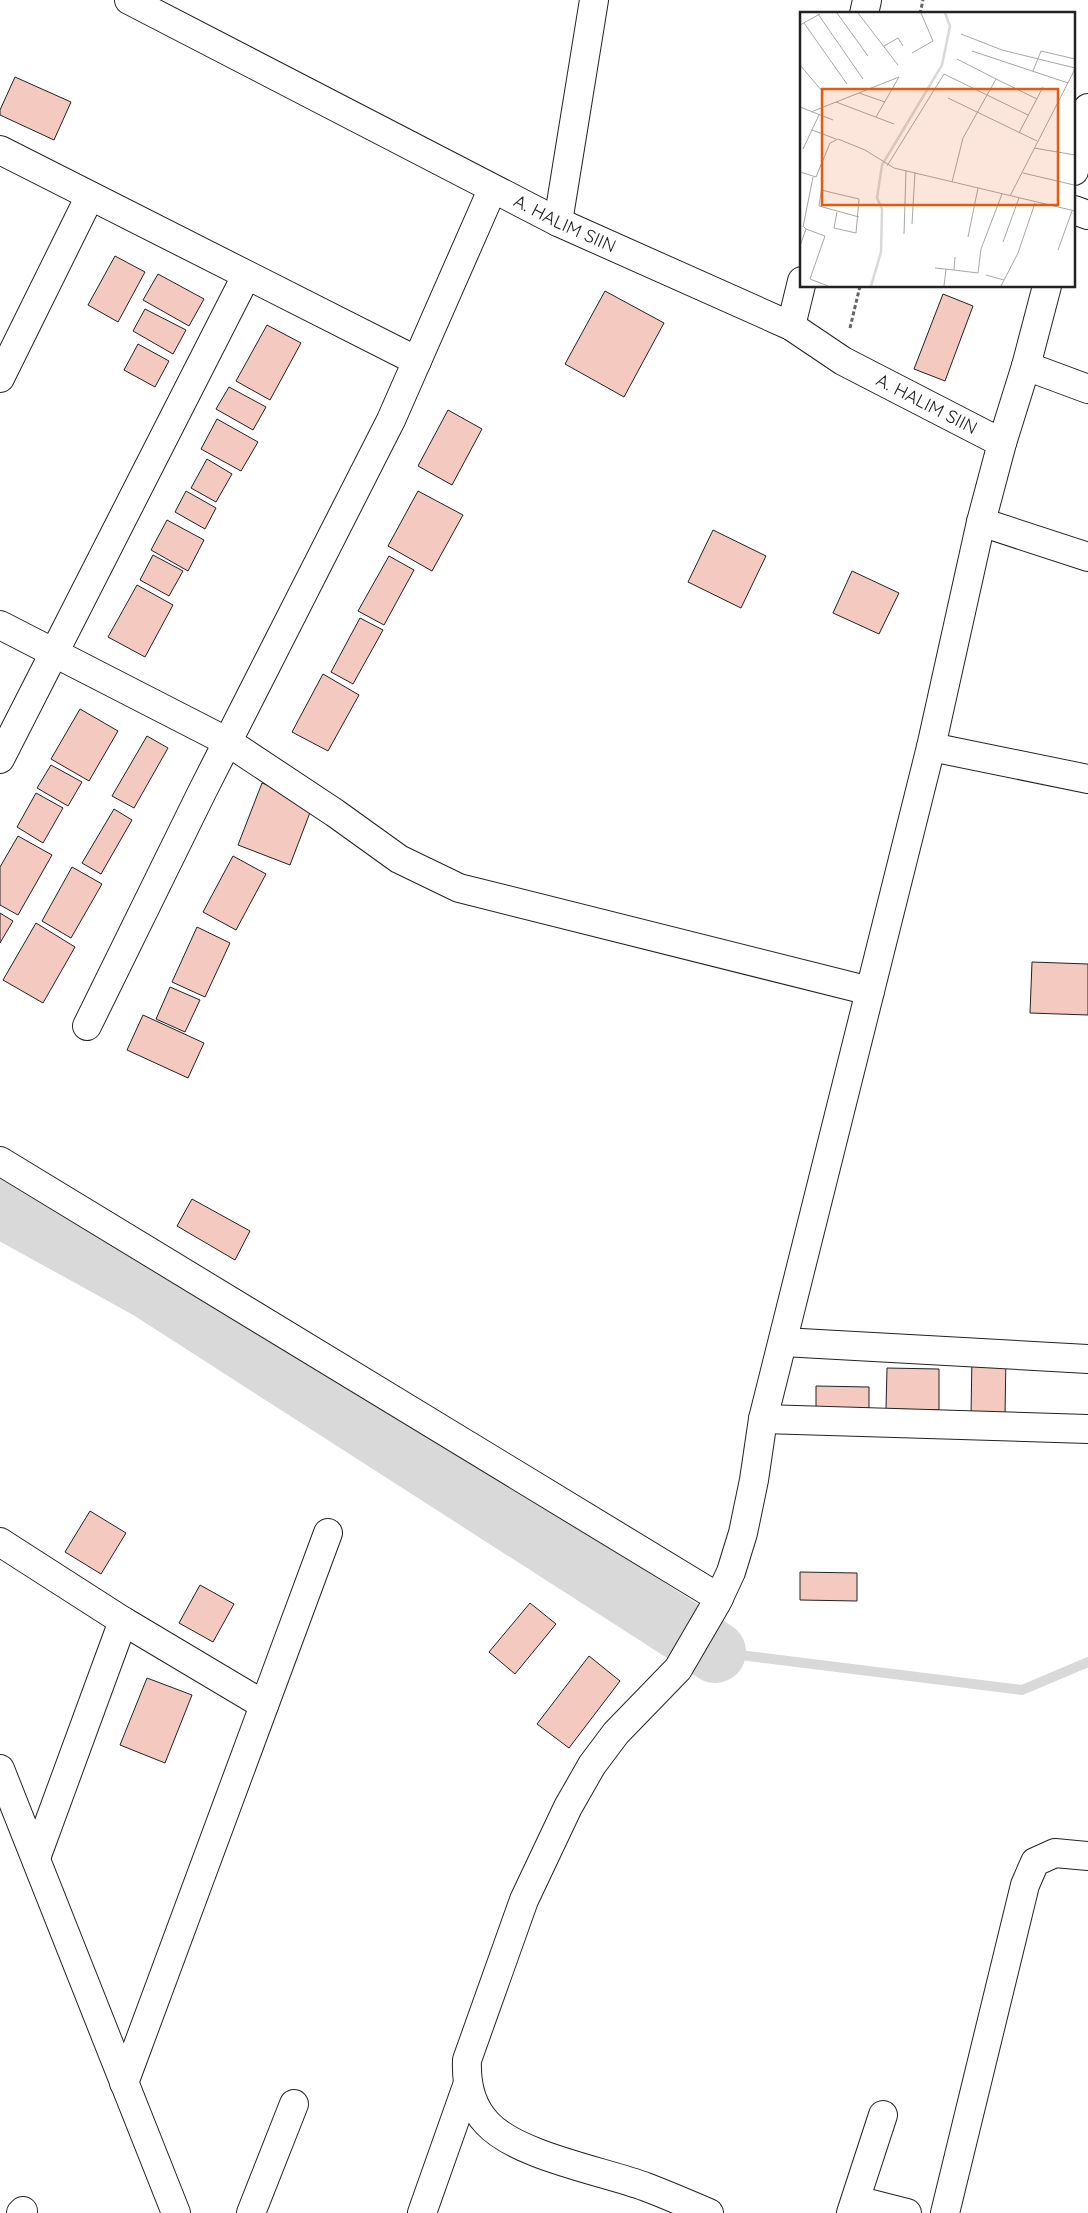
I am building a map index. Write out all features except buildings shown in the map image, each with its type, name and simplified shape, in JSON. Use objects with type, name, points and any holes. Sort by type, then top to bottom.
[{"type":"street","name":"A. HALIM SIIN","points":[[128,0],[492,190],[558,222],[791,326],[843,361],[1002,443]]},
{"type":"street","points":[[558,222],[594,0]]},
{"type":"street","points":[[1076,162],[1088,108]]},
{"type":"street","points":[[0,150],[417,361]]},
{"type":"street","points":[[87,1026],[391,420],[492,190]]},
{"type":"street","points":[[0,378],[90,196]]},
{"type":"street","points":[[1076,211],[1088,215]]},
{"type":"street","points":[[0,760],[246,276]]},
{"type":"street","points":[[791,326],[800,288]]},
{"type":"street","points":[[709,2213],[645,2186],[539,2153],[504,2137],[487,2123],[473,2102],[468,2083],[467,2060],[524,1900],[568,1807],[592,1766],[616,1733],[678,1669],[718,1600],[731,1572],[743,1533],[754,1480],[763,1419],[930,747],[981,522],[1002,443],[1026,366],[1046,288]]},
{"type":"street","points":[[1026,366],[1088,389]]},
{"type":"street","points":[[981,522],[1088,557]]},
{"type":"street","points":[[0,625],[228,742],[335,813],[399,859],[459,888],[870,990]]},
{"type":"street","points":[[930,747],[1088,779]]},
{"type":"street","points":[[0,1162],[718,1600]]},
{"type":"street","points":[[783,1342],[1088,1359]]},
{"type":"street","points":[[763,1419],[1088,1429]]},
{"type":"street","points":[[124,2083],[328,1533]]},
{"type":"street","points":[[0,1542],[123,1621],[264,1705]]},
{"type":"street","points":[[36,1858],[123,1621]]},
{"type":"street","points":[[0,1769],[176,2213]]},
{"type":"street","points":[[945,2213],[1025,1885],[1035,1862],[1055,1853],[1088,1856]]},
{"type":"street","points":[[422,2213],[468,2083]]},
{"type":"street","points":[[251,2213],[294,2104]]},
{"type":"street","points":[[883,2115],[853,2207],[907,2213]]},
{"type":"path","points":[[843,361],[860,288]]},
{"type":"waterway","points":[[0,1206],[150,1289],[715,1652]]},
{"type":"waterway","points":[[715,1652],[1022,1690],[1088,1662]]}]
